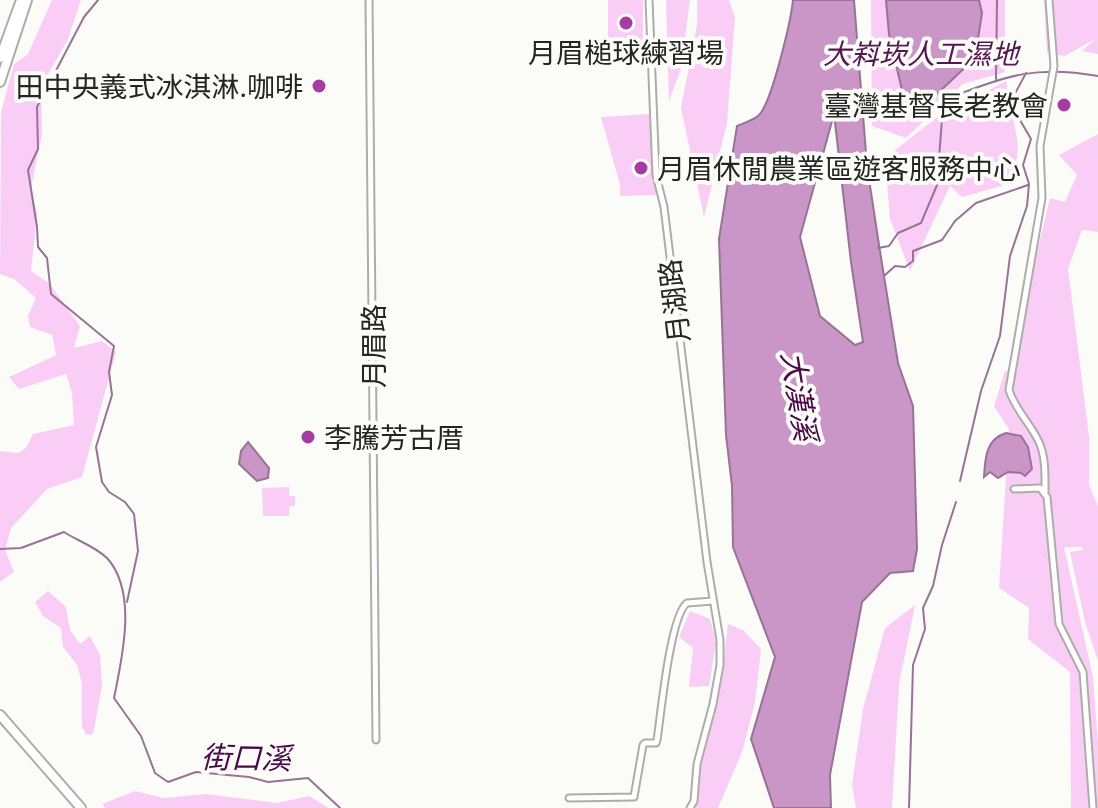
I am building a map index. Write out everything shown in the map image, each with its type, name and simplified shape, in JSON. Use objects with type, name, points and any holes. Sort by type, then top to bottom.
[{"type":"main road","points":[[0,58],[21,0]]},
{"type":"main road","points":[[0,82],[27,0]]},
{"type":"main road","points":[[0,715],[81,808]]},
{"type":"main road","points":[[0,722],[74,808]]},
{"type":"street","name":"月眉路","points":[[369,0],[376,740]]},
{"type":"street","name":"月湖路","points":[[649,0],[656,175],[664,207],[677,327],[720,640],[720,665],[697,764],[694,801],[690,808]]},
{"type":"street","points":[[1049,0],[1054,66],[1040,146],[1042,198],[1009,390],[1015,407],[1039,442],[1045,462],[1045,492],[1059,624],[1083,672],[1093,808]]},
{"type":"street","points":[[1014,489],[1035,488],[1045,492]]},
{"type":"street","points":[[569,798],[634,797],[643,745],[656,743],[657,740],[668,662],[680,610],[687,603],[713,601]]},
{"type":"green space","points":[[52,0],[81,0],[68,39],[41,87],[42,134],[31,188],[37,215],[31,271],[49,283],[80,326],[74,348],[102,341],[116,352],[82,477],[47,489],[11,528],[5,550],[14,572],[0,582],[0,451],[18,453],[26,448],[33,434],[74,425],[72,393],[66,374],[19,389],[9,377],[56,355],[52,335],[30,327],[28,316],[36,298],[14,279],[0,274],[1,112],[14,64],[28,54]]},
{"type":"green space","name":"月眉槌球練習場","points":[[608,0],[643,0],[643,46],[608,47]]},
{"type":"green space","points":[[666,0],[690,0],[681,69],[669,101]]},
{"type":"green space","points":[[697,0],[729,0],[735,17],[727,123],[704,217],[681,108],[697,25]]},
{"type":"green space","name":"大嵙崁人工濕地","points":[[871,0],[1005,0],[1005,72],[963,84],[906,138],[872,126]]},
{"type":"green space","points":[[1044,0],[1098,0],[1098,54],[1082,51],[1095,39],[1065,56],[1047,53]]},
{"type":"green space","points":[[1006,81],[1018,144],[1015,182],[962,197],[950,186],[910,271],[890,219],[885,158],[936,118]]},
{"type":"green space","points":[[650,114],[657,195],[620,196],[620,185],[601,117]]},
{"type":"green space","points":[[1098,134],[1098,232],[1082,230],[1068,269],[1089,437],[1089,485],[1098,506],[1098,661],[1085,622],[1070,552],[1083,550],[1082,547],[1064,547],[1093,677],[1098,743],[1098,808],[1071,808],[1070,672],[1028,639],[1029,608],[999,588],[1009,429],[994,406],[1005,371],[1018,371],[1016,364],[1030,282],[1050,198],[1065,202],[1077,175],[1059,155]]},
{"type":"green space","points":[[289,487],[289,496],[295,496],[295,506],[289,506],[289,516],[263,516],[262,488]]},
{"type":"green space","points":[[48,591],[66,607],[70,630],[80,644],[90,636],[100,655],[102,686],[93,734],[86,735],[82,726],[82,683],[77,665],[63,647],[61,628],[43,616],[35,602]]},
{"type":"green space","points":[[915,605],[899,684],[892,808],[856,808],[852,785],[863,709],[885,628]]},
{"type":"green space","points":[[690,611],[710,619],[716,643],[709,686],[689,687],[693,648],[679,637]]},
{"type":"green space","points":[[728,624],[743,630],[761,649],[755,703],[742,752],[718,808],[696,808],[698,770],[721,680]]},
{"type":"green space","points":[[135,791],[164,798],[206,794],[277,803],[309,796],[329,808],[105,808],[102,804]]},
{"type":"water","name":"大漢溪","points":[[793,0],[854,0],[867,166],[898,363],[913,406],[917,549],[913,571],[890,573],[862,602],[830,775],[831,808],[774,808],[751,739],[775,657],[733,547],[732,486],[726,435],[719,239],[737,126],[757,117],[764,107],[780,60]],"holes":[[[834,114],[863,342],[855,345],[820,316],[800,237]]]},
{"type":"water","points":[[886,0],[979,0],[982,13],[975,58],[920,110],[908,106],[904,99],[889,34]]},
{"type":"water","points":[[1006,433],[1021,436],[1028,447],[1032,469],[1025,476],[1008,472],[998,478],[990,472],[984,477],[986,456],[991,445]]},
{"type":"water","points":[[248,442],[269,468],[268,478],[257,481],[239,464],[241,451]]},
{"type":"waterway","points":[[98,0],[84,17],[37,107],[38,149],[28,170],[38,247],[47,258],[51,294],[114,346],[109,372],[112,395],[96,447],[102,482],[134,514],[138,551],[127,602]]},
{"type":"waterway","points":[[996,79],[997,0]]},
{"type":"waterway","points":[[878,248],[889,246],[898,233],[921,223],[937,185],[942,119],[952,97],[1023,74],[1058,72],[1098,76]]},
{"type":"waterway","points":[[960,481],[981,391],[1000,336],[1010,256],[1027,206],[1029,184],[1023,165],[1031,139],[1010,103],[1026,73]]},
{"type":"waterway","points":[[884,276],[895,266],[905,267],[913,261],[913,251],[942,240],[955,221],[976,203],[1028,185]]},
{"type":"waterway","points":[[909,808],[913,665],[925,629],[923,608],[933,586],[956,502]]},
{"type":"waterway","name":"街口溪","points":[[0,549],[21,548],[64,532],[97,550],[117,572],[125,607],[125,626],[114,698],[141,736],[155,773],[168,782],[196,772],[268,782],[308,778],[340,808]]},
{"type":"place","name":"月眉槌球練習場","points":[[626,23]]},
{"type":"place","name":"田中央義式冰淇淋.咖啡","points":[[319,86]]},
{"type":"place","name":"臺灣基督長老教會","points":[[1064,105]]},
{"type":"place","name":"月眉休閒農業區遊客服務中心","points":[[641,168]]},
{"type":"place","name":"李騰芳古厝","points":[[308,437]]}]
